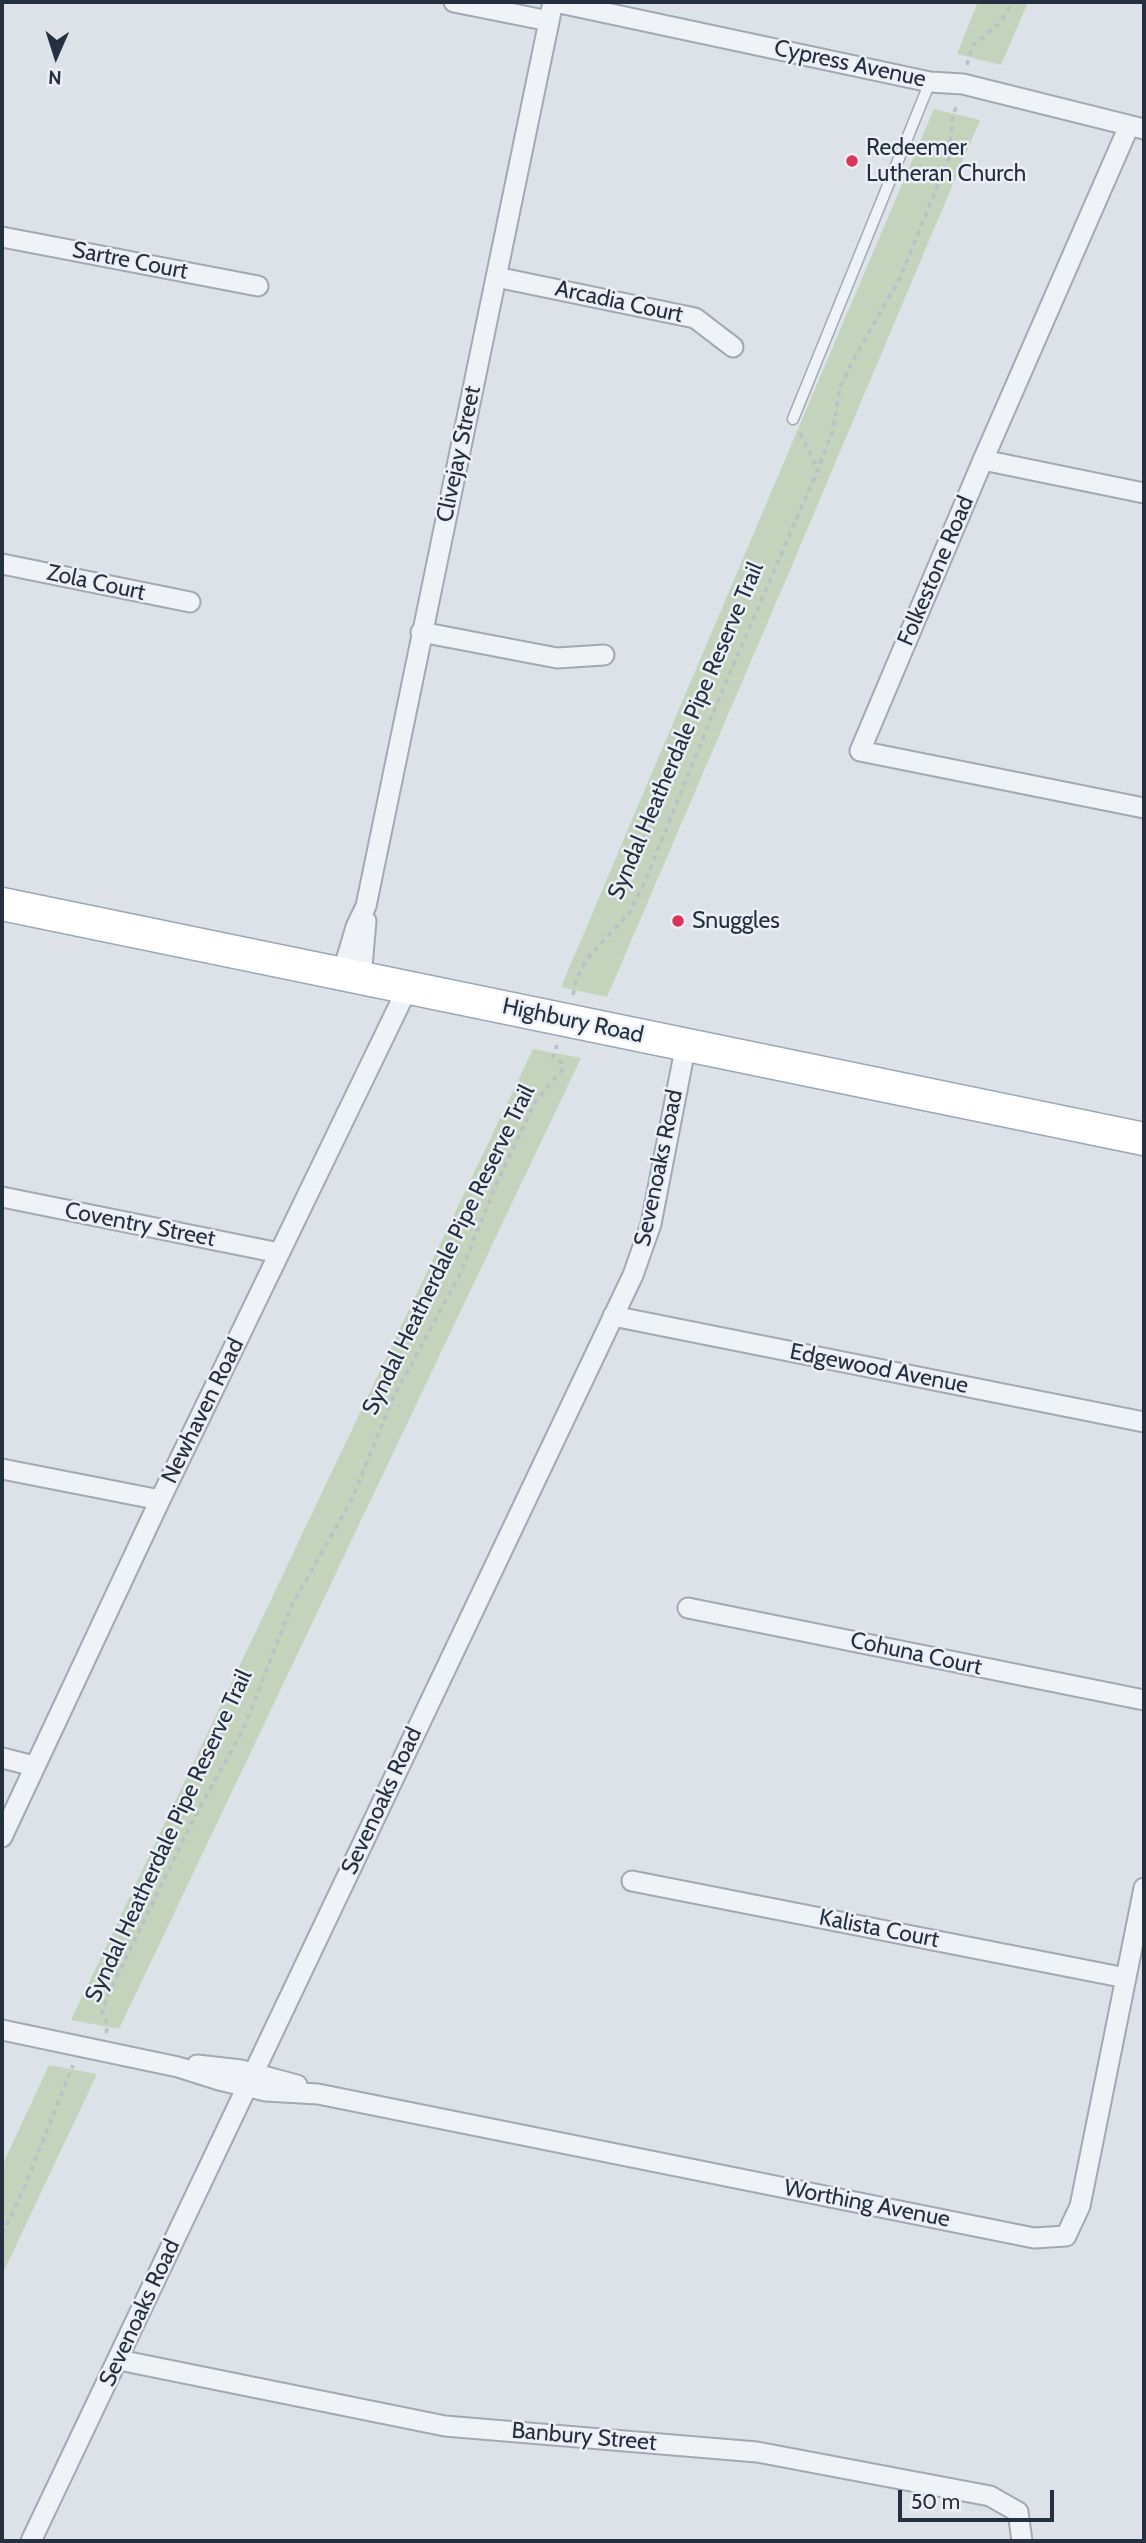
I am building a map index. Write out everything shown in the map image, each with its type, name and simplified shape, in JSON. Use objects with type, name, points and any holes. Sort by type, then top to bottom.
[{"type":"main road","name":"Highbury Road","points":[[2,904],[1144,1139]]},
{"type":"street","points":[[454,2],[549,22]]},
{"type":"street","name":"Clivejay Street","points":[[352,976],[367,929],[366,906],[421,632],[554,2]]},
{"type":"street","name":"Cypress Avenue","points":[[554,2],[930,82],[963,84],[1137,127]]},
{"type":"street","name":"Folkestone Road","points":[[1137,127],[983,460],[860,751],[1144,808]]},
{"type":"street","name":"Sartre Court","points":[[2,236],[258,286]]},
{"type":"street","name":"Arcadia Court","points":[[496,277],[695,318],[733,347]]},
{"type":"street","points":[[983,460],[1144,493]]},
{"type":"street","name":"Zola Court","points":[[2,564],[190,602]]},
{"type":"street","points":[[421,632],[557,658],[604,655]]},
{"type":"street","name":"Newhaven Road","points":[[2,1837],[160,1500],[408,987]]},
{"type":"street","name":"Sevenoaks Road","points":[[31,2541],[633,1275],[651,1224],[686,1044]]},
{"type":"street","name":"Coventry Street","points":[[2,1198],[279,1252]]},
{"type":"street","name":"Edgewood Avenue","points":[[613,1316],[1144,1422]]},
{"type":"street","points":[[2,1469],[160,1500]]},
{"type":"street","name":"Cohuna Court","points":[[688,1608],[1144,1700]]},
{"type":"street","points":[[2,1759],[34,1766]]},
{"type":"street","name":"Kalista Court","points":[[632,1881],[1126,1978]]},
{"type":"street","name":"Worthing Avenue","points":[[2,2030],[249,2080],[292,2083],[318,2094],[1034,2238],[1066,2236],[1080,2206],[1126,1978],[1139,1948],[1144,1888]]},
{"type":"street","name":"Banbury Street","points":[[119,2360],[445,2426],[757,2452],[990,2496],[1018,2512],[1021,2541]]},
{"type":"lane","points":[[793,419],[930,82]]},
{"type":"path","name":"Syndal Heatherdale Pipe Reserve Trail","points":[[98,2050],[108,2025],[102,2017],[108,1995],[194,1818],[243,1730],[292,1605],[352,1499],[393,1398],[459,1276],[496,1185],[535,1102],[562,1070],[562,1063],[553,1056],[576,980],[586,960],[629,913],[644,884],[720,696],[818,469],[833,430],[840,387],[900,280],[949,158],[952,121],[972,46],[1000,23],[1012,2]]},
{"type":"path","points":[[793,419],[818,469]]},
{"type":"path","points":[[2,2234],[25,2186],[73,2065],[90,2068],[98,2050]]},
{"type":"green space","points":[[978,2],[1028,2],[1001,65],[957,54]]},
{"type":"green space","points":[[934,109],[980,120],[790,570],[607,997],[561,987]]},
{"type":"green space","points":[[533,1049],[581,1058],[119,2029],[71,2020]]},
{"type":"green space","points":[[49,2065],[97,2074],[2,2275],[2,2166]]},
{"type":"place","name":"Redeemer Lutheran Church","points":[[852,161]]},
{"type":"place","name":"Snuggles","points":[[678,921]]}]
